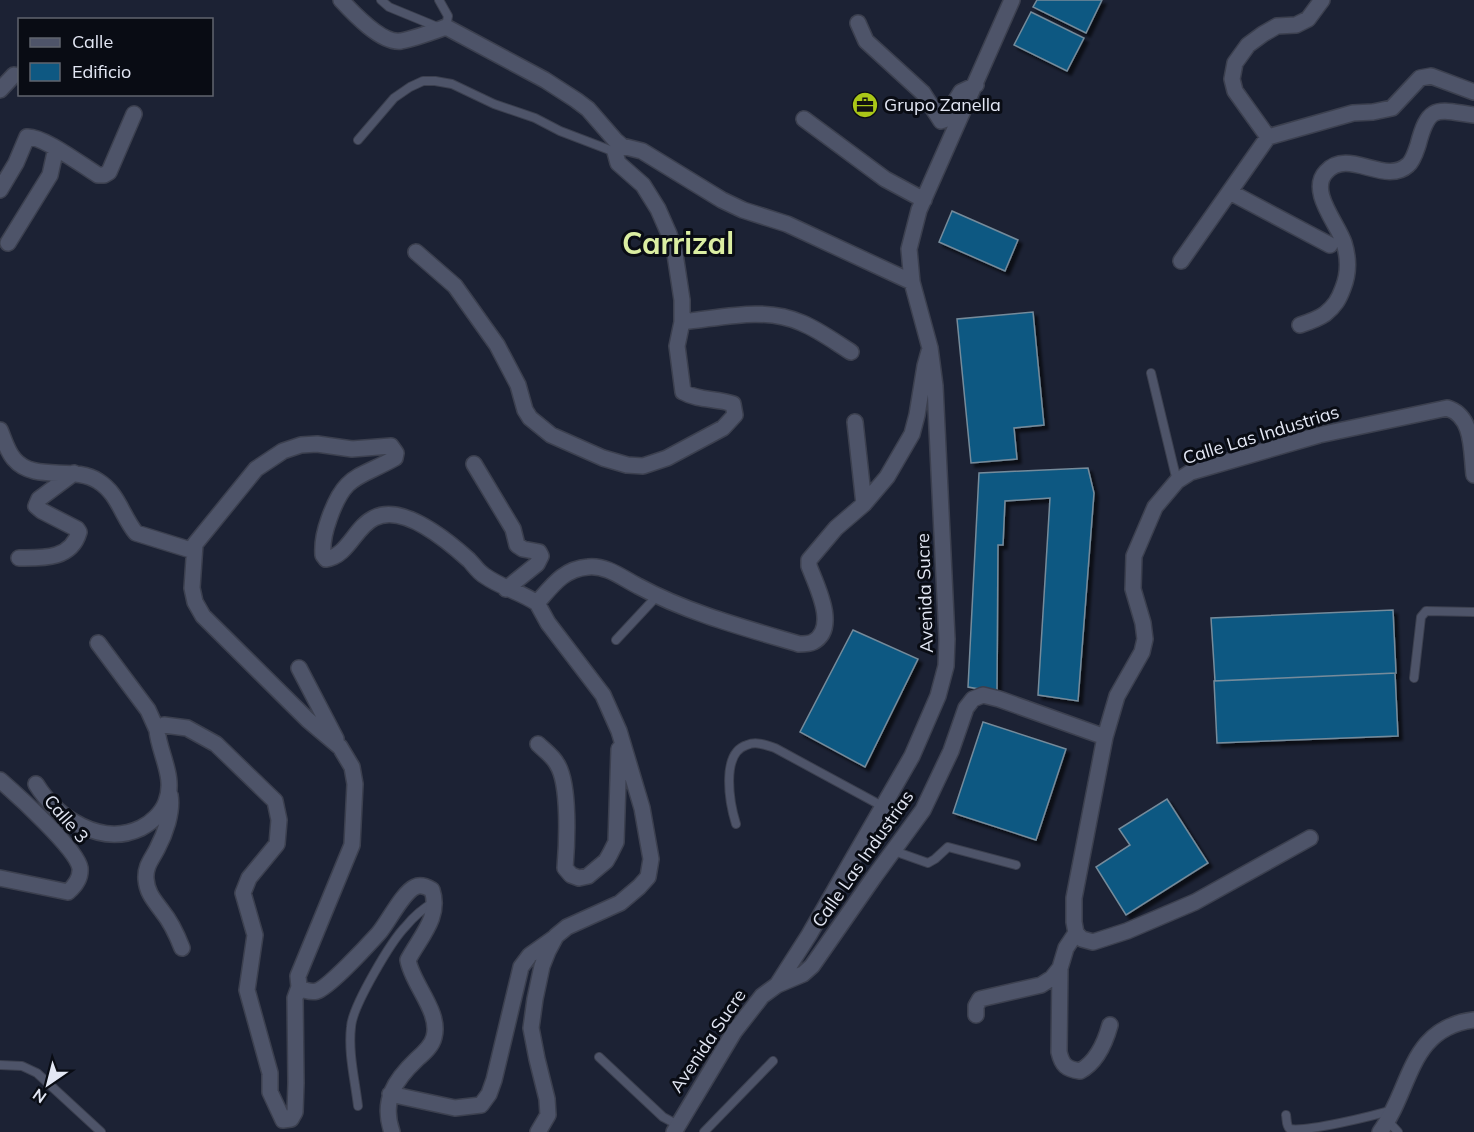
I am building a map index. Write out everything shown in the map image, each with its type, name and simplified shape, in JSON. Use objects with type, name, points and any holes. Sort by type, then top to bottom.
[{"type":"street","points":[[341,0],[362,20],[387,38],[399,42],[444,28],[545,80],[588,109],[615,140],[618,162],[643,185],[658,208],[669,234],[675,254],[682,300],[682,322],[677,346],[683,392],[709,400],[724,400],[733,404],[735,415],[723,428],[667,458],[643,466],[627,465],[603,458],[551,435],[530,418],[525,410],[518,385],[483,324],[468,307],[455,286],[416,252]]},
{"type":"street","name":"Avenida Sucre","points":[[676,1128],[734,1032],[762,996],[777,985],[809,935],[912,756],[938,696],[946,666],[948,639],[940,467],[930,348],[912,282],[909,249],[914,226],[924,200],[1012,0]]},
{"type":"street","points":[[1268,137],[1235,91],[1232,79],[1235,63],[1248,45],[1263,34],[1277,26],[1296,26],[1308,19],[1322,0]]},
{"type":"street","points":[[858,22],[866,41],[923,93],[941,121],[944,120],[961,92],[976,85]]},
{"type":"street","points":[[0,90],[14,75]]},
{"type":"street","points":[[1181,261],[1268,137],[1353,113],[1392,108],[1420,78],[1431,76],[1474,92]]},
{"type":"street","points":[[1300,325],[1323,315],[1337,303],[1349,274],[1344,243],[1324,205],[1320,192],[1322,179],[1326,172],[1343,164],[1398,172],[1410,164],[1421,131],[1430,116],[1437,111],[1445,110],[1474,115]]},
{"type":"street","points":[[0,190],[16,163],[27,137],[32,136],[56,148],[98,175],[104,175],[109,172],[134,114]]},
{"type":"street","points":[[804,119],[885,179],[924,200]]},
{"type":"street","points":[[8,243],[50,175],[56,148]]},
{"type":"street","points":[[618,149],[642,151],[722,200],[787,224],[912,282]]},
{"type":"street","points":[[1230,192],[1330,245]]},
{"type":"street","points":[[682,322],[751,313],[768,314],[804,323],[851,352]]},
{"type":"street","points":[[537,603],[561,576],[571,570],[590,567],[613,572],[657,596],[692,611],[799,645],[812,642],[820,636],[826,615],[809,560],[836,528],[864,504],[887,477],[912,434],[930,348]]},
{"type":"street","name":"Calle Las Industrias","points":[[1076,933],[1074,898],[1105,737],[1117,696],[1142,652],[1145,639],[1133,589],[1134,556],[1155,507],[1177,481],[1191,472],[1319,435],[1447,408],[1456,411],[1465,419],[1469,431],[1474,475]]},
{"type":"street","points":[[855,422],[864,504]]},
{"type":"street","points":[[0,430],[15,461],[31,470],[53,474],[87,474],[112,492],[136,533],[194,551]]},
{"type":"street","points":[[340,747],[308,720],[203,616],[195,602],[192,588],[195,544],[256,469],[283,451],[317,444],[351,449],[391,446],[396,453],[395,458],[352,480],[336,498],[322,544],[323,555],[326,559],[339,554],[372,519],[386,513],[404,516],[435,532],[482,575],[506,589],[522,593],[537,603],[548,623],[603,695],[619,730],[642,807],[651,860],[648,877],[620,903],[580,920],[530,955],[521,967],[494,1080],[489,1094],[481,1105],[455,1108],[390,1094]]},
{"type":"street","points":[[474,464],[513,529],[517,545],[522,549],[539,552],[542,556],[537,564],[506,589]]},
{"type":"street","points":[[19,558],[49,559],[65,552],[78,537],[80,532],[77,529],[36,506],[39,499],[74,473]]},
{"type":"street","points":[[98,643],[148,710],[157,729],[166,761],[171,800],[169,817],[158,848],[148,862],[146,876],[152,899],[174,928],[182,948]]},
{"type":"street","points":[[157,729],[164,725],[187,728],[216,744],[275,801],[279,820],[277,844],[249,878],[243,893],[255,935],[248,990],[270,1073],[270,1092],[283,1120],[291,1119],[295,1112],[295,998],[299,987],[298,976],[352,845],[355,784],[352,767],[299,668]]},
{"type":"street","name":"Calle Las Industrias","points":[[777,985],[803,974],[812,966],[923,810],[951,751],[966,708],[973,699],[983,695],[999,699],[1105,737]]},
{"type":"street","points":[[538,744],[558,764],[562,776],[567,819],[565,868],[571,875],[579,878],[588,876],[606,861],[616,842],[619,730]]},
{"type":"street","name":"Calle 3","points":[[0,780],[30,807],[66,845],[80,866],[75,886],[68,892],[0,878]]},
{"type":"street","points":[[36,784],[44,798],[78,825],[112,835],[134,831],[150,823],[166,803],[169,790]]},
{"type":"street","points":[[1110,1025],[1105,1043],[1091,1064],[1080,1071],[1070,1069],[1061,1063],[1059,1052],[1060,968],[1066,948],[1076,933],[1082,939],[1092,942],[1127,931],[1195,902],[1310,838]]},
{"type":"street","points":[[299,987],[309,991],[318,991],[378,934],[408,892],[416,886],[424,886],[432,890],[436,901],[434,912],[408,960],[409,968],[425,997],[435,1023],[434,1037],[424,1052],[403,1072],[390,1094],[388,1105],[392,1132]]},
{"type":"street","points":[[538,1132],[548,1115],[547,1099],[531,1028],[542,966],[556,936]]},
{"type":"street","points":[[976,1015],[976,1006],[980,999],[1041,986],[1060,968]]},
{"type":"street","points":[[1390,1124],[1427,1041],[1438,1032],[1474,1020]]},
{"type":"lane","points":[[381,0],[389,7],[444,28],[448,16],[440,0]]},
{"type":"lane","points":[[358,141],[394,98],[423,81],[435,81],[452,84],[494,104],[535,118],[560,131],[618,149]]},
{"type":"lane","points":[[1151,373],[1177,481]]},
{"type":"lane","points":[[616,640],[657,596]]},
{"type":"lane","points":[[1414,678],[1421,617],[1426,611],[1474,612]]},
{"type":"lane","points":[[736,824],[731,807],[729,774],[733,756],[744,745],[756,743],[775,748],[882,807]]},
{"type":"lane","points":[[894,851],[928,863],[948,847],[1016,865]]},
{"type":"lane","points":[[358,1106],[350,1045],[351,1024],[364,991],[404,927],[423,909],[436,901]]},
{"type":"lane","points":[[599,1058],[676,1128]]},
{"type":"lane","points":[[704,1132],[773,1061]]},
{"type":"lane","points":[[0,1065],[22,1066],[37,1072],[101,1132]]},
{"type":"lane","points":[[1286,1115],[1287,1125],[1291,1130],[1300,1132],[1390,1124]]},
{"type":"building","points":[[1037,0],[1102,0],[1086,33],[1033,7]]},
{"type":"building","points":[[1031,12],[1084,38],[1067,71],[1014,45]]},
{"type":"building","points":[[952,211],[1018,240],[1005,271],[939,242]]},
{"type":"building","points":[[1033,312],[1044,425],[1014,428],[1017,459],[971,463],[957,319]]},
{"type":"building","points":[[1088,468],[1094,493],[1078,701],[1038,695],[1050,498],[1005,501],[1003,545],[998,545],[997,692],[968,687],[979,473]]},
{"type":"building","points":[[1393,610],[1396,673],[1215,681],[1211,618]]},
{"type":"building","points":[[853,630],[918,659],[865,767],[800,732]]},
{"type":"building","points":[[1395,673],[1398,736],[1217,743],[1214,681]]},
{"type":"building","points":[[983,722],[1066,749],[1036,840],[953,813]]},
{"type":"building","points":[[1167,799],[1208,863],[1126,915],[1096,867],[1130,845],[1119,829]]},
{"type":"place","name":"Grupo Zanella","points":[[865,105]]},
{"type":"district","name":"Carrizal","points":[[678,244]]}]
